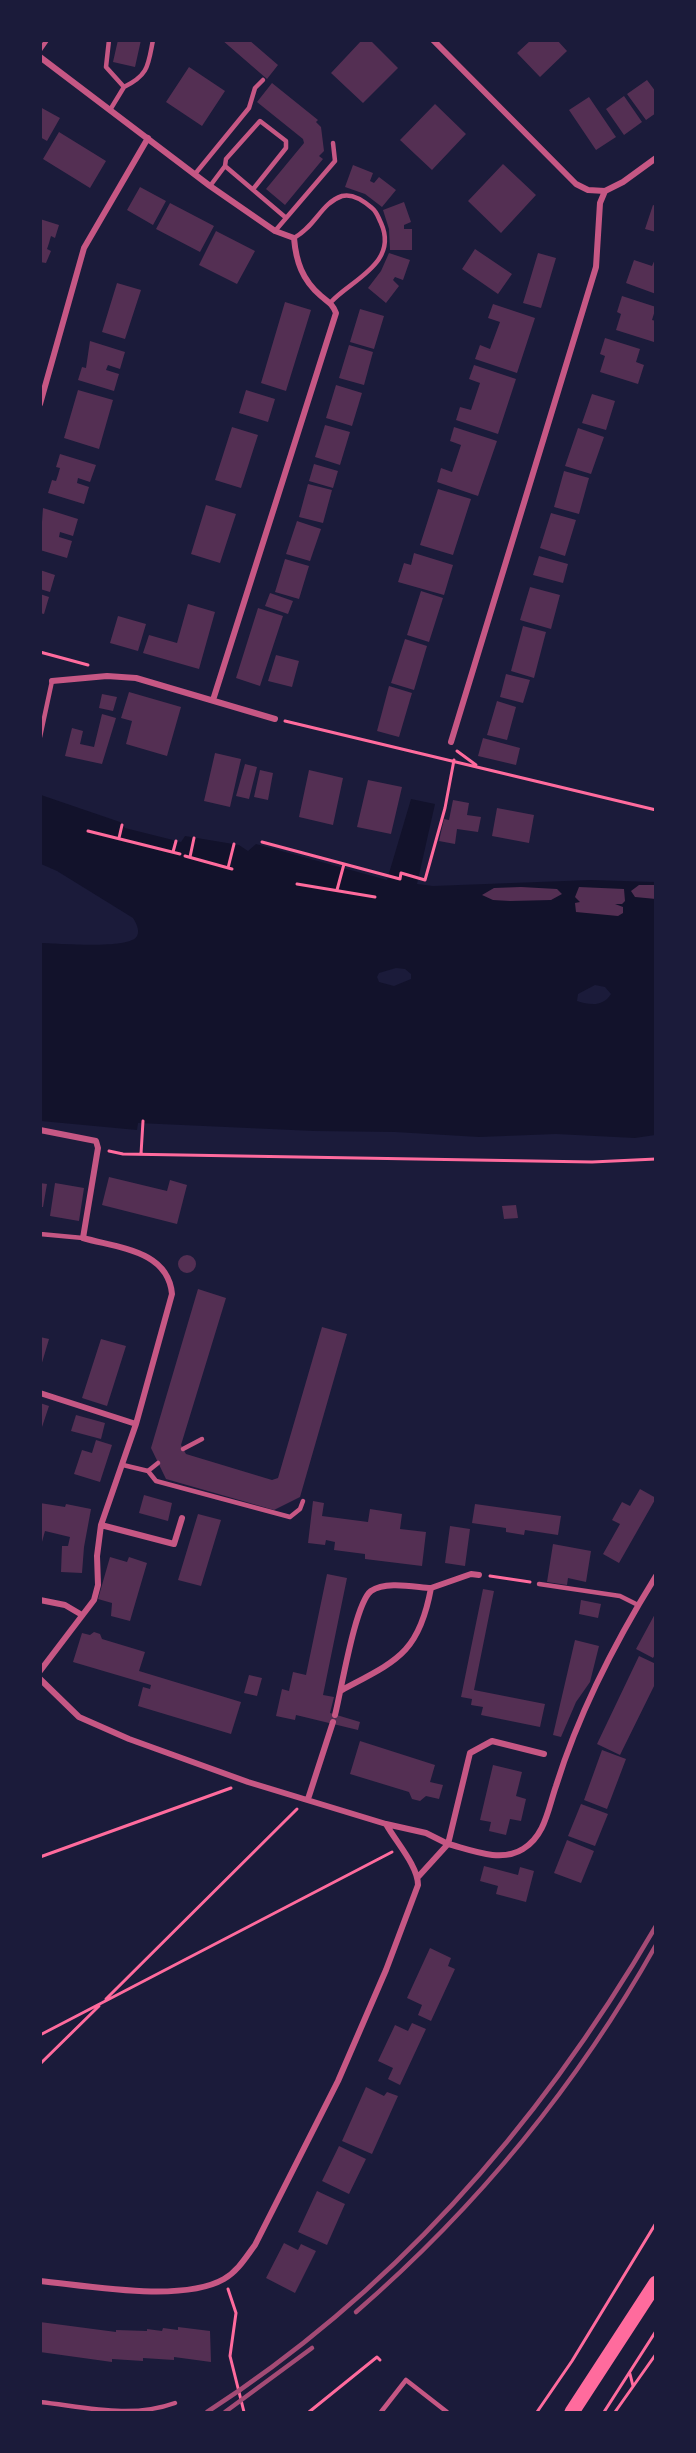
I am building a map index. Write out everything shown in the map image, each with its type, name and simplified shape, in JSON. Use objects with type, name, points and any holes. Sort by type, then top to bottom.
[{"type":"highway","points":[[572,2412],[656,2283]]},
{"type":"street","points":[[433,40],[576,184],[588,190],[605,191],[623,182],[656,158]]},
{"type":"street","points":[[40,57],[210,186],[275,231],[294,238],[296,263],[308,283],[331,302],[336,313],[213,700]]},
{"type":"street","points":[[40,404],[84,248],[148,138]]},
{"type":"street","points":[[451,744],[596,267],[600,203],[605,191]]},
{"type":"street","points":[[52,681],[107,676],[135,678],[275,719]]},
{"type":"street","points":[[40,1130],[93,1139],[98,1148],[82,1238],[144,1255],[164,1268],[171,1280],[172,1294],[136,1424],[101,1525],[97,1556],[98,1585],[94,1600],[40,1671]]},
{"type":"street","points":[[40,1394],[136,1424]]},
{"type":"street","points":[[101,1525],[174,1544],[182,1518]]},
{"type":"street","points":[[335,1715],[353,1635],[363,1602],[371,1591],[387,1586],[431,1588],[471,1574],[479,1575]]},
{"type":"street","points":[[40,1679],[79,1717],[129,1739],[248,1782],[386,1824],[426,1833],[448,1844],[504,1856],[521,1851],[536,1840],[542,1830],[562,1765],[612,1648],[656,1576]]},
{"type":"street","points":[[342,1690],[399,1659],[414,1640],[426,1612],[431,1588]]},
{"type":"street","points":[[40,1600],[65,1605],[82,1615]]},
{"type":"street","points":[[308,1799],[333,1722]]},
{"type":"street","points":[[418,1878],[448,1844],[470,1753],[492,1741],[544,1754]]},
{"type":"street","points":[[40,2282],[170,2291],[207,2287],[225,2278],[240,2266],[255,2245],[338,2081],[386,1970],[418,1885],[414,1867],[399,1848],[386,1824]]},
{"type":"lane","points":[[40,50],[47,40]]},
{"type":"lane","points":[[109,40],[106,67],[124,87]]},
{"type":"lane","points":[[110,111],[124,87],[138,80],[147,69],[153,40]]},
{"type":"lane","points":[[195,174],[249,108],[255,88],[262,80]]},
{"type":"lane","points":[[210,186],[225,166],[226,159],[260,121],[286,141],[286,148],[254,188]]},
{"type":"lane","points":[[275,231],[335,161],[333,143]]},
{"type":"lane","points":[[225,166],[254,188],[285,217]]},
{"type":"lane","points":[[294,238],[306,231],[326,204],[344,195],[360,199],[375,210],[385,231],[381,257],[364,278],[344,288],[331,302]]},
{"type":"lane","points":[[40,736],[52,681]]},
{"type":"lane","points":[[40,1234],[82,1238]]},
{"type":"lane","points":[[183,1449],[202,1439]]},
{"type":"lane","points":[[148,1471],[158,1463]]},
{"type":"lane","points":[[123,1465],[148,1471],[156,1481],[290,1517],[300,1509],[303,1501]]},
{"type":"lane","points":[[539,1584],[620,1596],[638,1605]]},
{"type":"lane","points":[[381,2412],[406,2380],[447,2412]]},
{"type":"lane","points":[[40,2402],[126,2412],[158,2409],[175,2403]]},
{"type":"lane","points":[[434,2412],[439,2406]]},
{"type":"path","points":[[275,719],[656,810]]},
{"type":"path","points":[[451,744],[477,766]]},
{"type":"path","points":[[262,842],[400,879],[401,873],[425,880],[445,808],[454,760]]},
{"type":"path","points":[[119,838],[122,825]]},
{"type":"path","points":[[88,831],[230,868],[234,844]]},
{"type":"path","points":[[190,857],[194,838]]},
{"type":"path","points":[[173,852],[176,841]]},
{"type":"path","points":[[337,890],[344,864]]},
{"type":"path","points":[[297,884],[375,897]]},
{"type":"path","points":[[141,1154],[143,1121]]},
{"type":"path","points":[[98,1148],[123,1154],[592,1162],[656,1159]]},
{"type":"path","points":[[479,1575],[539,1584]]},
{"type":"path","points":[[40,1857],[248,1782]]},
{"type":"path","points":[[40,2064],[308,1799]]},
{"type":"path","points":[[40,2035],[399,1848]]},
{"type":"path","points":[[537,2412],[578,2352],[656,2223]]},
{"type":"path","points":[[225,2278],[236,2313],[230,2356],[231,2366],[244,2412]]},
{"type":"path","points":[[604,2412],[656,2331]]},
{"type":"path","points":[[615,2412],[656,2354]]},
{"type":"path","points":[[309,2412],[377,2357],[380,2360]]},
{"type":"path","points":[[630,2373],[633,2386]]},
{"type":"path","points":[[339,2388],[344,2391]]},
{"type":"shaded area","points":[[41,795],[120,822],[125,828],[181,842],[185,836],[239,845],[248,851],[256,844],[387,880],[411,799],[435,804],[417,884],[433,886],[591,880],[655,882],[655,1135],[635,1138],[556,1134],[479,1137],[138,1123],[137,1130],[41,1121],[41,943],[92,945],[121,943],[137,936],[138,931],[133,918],[57,871],[41,864]],"holes":[[[396,968],[405,969],[411,974],[411,979],[394,986],[379,982],[377,977],[379,973]],[[595,985],[605,987],[611,994],[608,998],[596,1004],[577,1001],[578,994]]]},
{"type":"building","points":[[118,40],[141,40],[135,67],[113,62]]},
{"type":"building","points":[[222,40],[249,40],[278,65],[267,79]]},
{"type":"building","points":[[362,40],[370,40],[398,68],[363,103],[331,73]]},
{"type":"building","points":[[531,40],[557,40],[567,51],[540,77],[517,53]]},
{"type":"building","points":[[189,67],[225,91],[202,126],[166,102]]},
{"type":"building","points":[[647,80],[656,92],[656,113],[646,120],[627,94]]},
{"type":"building","points":[[272,83],[318,120],[316,122],[321,127],[324,151],[319,156],[323,159],[285,205],[266,189],[304,143],[303,139],[257,102]]},
{"type":"building","points":[[624,96],[642,122],[624,135],[606,109]]},
{"type":"building","points":[[589,97],[616,137],[596,150],[569,110]]},
{"type":"building","points":[[435,104],[466,134],[432,170],[400,140]]},
{"type":"building","points":[[40,107],[60,118],[47,141],[40,137]]},
{"type":"building","points":[[59,132],[106,161],[90,188],[43,159]]},
{"type":"building","points":[[503,164],[536,195],[501,233],[468,201]]},
{"type":"building","points":[[353,165],[373,173],[370,181],[374,183],[379,177],[396,190],[382,207],[365,194],[345,187]]},
{"type":"building","points":[[140,187],[166,201],[153,225],[127,210]]},
{"type":"building","points":[[404,202],[411,222],[404,225],[404,229],[412,229],[412,250],[390,250],[389,229],[383,210]]},
{"type":"building","points":[[170,203],[214,226],[200,252],[156,229]]},
{"type":"building","points":[[653,205],[656,206],[656,232],[645,229]]},
{"type":"building","points":[[40,219],[59,225],[55,238],[51,236],[47,249],[51,251],[46,263],[40,262]]},
{"type":"building","points":[[216,231],[255,251],[237,284],[199,265]]},
{"type":"building","points":[[475,249],[512,274],[498,294],[462,269]]},
{"type":"building","points":[[389,253],[410,260],[403,280],[395,277],[393,280],[399,286],[386,303],[368,288],[381,271]]},
{"type":"building","points":[[538,253],[556,258],[541,308],[523,303]]},
{"type":"building","points":[[656,257],[656,294],[626,283],[634,260],[652,266]]},
{"type":"building","points":[[117,283],[141,290],[125,339],[102,332]]},
{"type":"building","points":[[622,296],[656,307],[652,320],[656,321],[654,342],[616,330],[621,314],[617,312]]},
{"type":"building","points":[[285,302],[311,310],[286,391],[261,383]]},
{"type":"building","points":[[493,304],[535,318],[517,373],[475,359],[480,345],[490,349],[500,322],[488,318]]},
{"type":"building","points":[[360,309],[384,316],[374,349],[350,342]]},
{"type":"building","points":[[605,338],[640,349],[636,362],[644,365],[638,384],[600,372],[605,356],[600,354]]},
{"type":"building","points":[[90,341],[125,352],[120,369],[108,365],[106,370],[119,374],[114,391],[78,380],[82,367],[86,368]]},
{"type":"building","points":[[349,345],[373,352],[364,385],[339,378]]},
{"type":"building","points":[[474,365],[516,379],[498,434],[456,420],[460,407],[471,410],[480,383],[469,379]]},
{"type":"building","points":[[336,385],[362,393],[352,426],[326,418]]},
{"type":"building","points":[[78,390],[113,400],[99,449],[64,438]]},
{"type":"building","points":[[246,390],[275,399],[268,422],[239,413]]},
{"type":"building","points":[[592,394],[615,401],[606,430],[582,423]]},
{"type":"building","points":[[325,425],[350,432],[340,465],[315,457]]},
{"type":"building","points":[[232,427],[258,435],[241,488],[215,480]]},
{"type":"building","points":[[454,427],[497,441],[478,496],[437,482],[441,468],[452,472],[461,445],[450,441]]},
{"type":"building","points":[[578,428],[604,437],[591,474],[565,466]]},
{"type":"building","points":[[60,454],[96,465],[90,482],[78,478],[77,483],[89,487],[84,504],[48,493],[52,480],[56,481],[58,475],[60,468],[56,467]]},
{"type":"building","points":[[314,464],[338,471],[333,488],[309,481]]},
{"type":"building","points":[[564,471],[589,478],[579,514],[554,507]]},
{"type":"building","points":[[308,484],[332,490],[323,523],[299,517]]},
{"type":"building","points":[[438,489],[471,499],[453,555],[420,545]]},
{"type":"building","points":[[206,505],[236,514],[220,563],[191,554]]},
{"type":"building","points":[[43,508],[78,519],[73,536],[60,532],[59,537],[72,541],[67,558],[40,550]]},
{"type":"building","points":[[551,513],[576,520],[565,556],[540,548]]},
{"type":"building","points":[[297,521],[321,529],[310,561],[286,554]]},
{"type":"building","points":[[414,553],[453,565],[444,595],[398,582],[404,563],[411,565]]},
{"type":"building","points":[[539,556],[568,564],[563,583],[533,575]]},
{"type":"building","points":[[285,559],[309,566],[299,599],[275,592]]},
{"type":"building","points":[[40,570],[55,575],[50,592],[40,589]]},
{"type":"building","points":[[530,587],[560,595],[551,629],[520,620]]},
{"type":"building","points":[[421,591],[443,598],[429,642],[407,635]]},
{"type":"building","points":[[270,593],[293,601],[288,614],[265,606]]},
{"type":"building","points":[[40,594],[49,597],[44,614],[40,613]]},
{"type":"building","points":[[188,604],[215,612],[199,669],[143,653],[149,635],[177,643]]},
{"type":"building","points":[[258,608],[283,616],[260,686],[236,678]]},
{"type":"building","points":[[118,616],[146,624],[138,651],[110,643]]},
{"type":"building","points":[[523,626],[546,632],[534,678],[511,671]]},
{"type":"building","points":[[405,639],[427,646],[414,690],[391,683]]},
{"type":"building","points":[[276,655],[299,661],[292,687],[268,681]]},
{"type":"building","points":[[506,674],[530,680],[523,703],[500,697]]},
{"type":"building","points":[[389,686],[412,693],[399,737],[377,731]]},
{"type":"building","points":[[129,692],[181,707],[167,756],[126,744],[132,721],[121,718]]},
{"type":"building","points":[[102,694],[117,697],[113,711],[99,708]]},
{"type":"building","points":[[497,701],[516,707],[507,740],[487,735]]},
{"type":"building","points":[[102,714],[116,718],[102,764],[65,756],[72,728],[83,731],[80,744],[94,747]]},
{"type":"building","points":[[483,738],[520,748],[516,765],[478,756]]},
{"type":"building","points":[[215,753],[241,759],[230,807],[204,801]]},
{"type":"building","points":[[245,764],[257,767],[249,799],[236,796]]},
{"type":"building","points":[[260,770],[273,773],[268,800],[254,797]]},
{"type":"building","points":[[309,770],[343,778],[333,825],[299,817]]},
{"type":"building","points":[[368,780],[402,787],[391,834],[357,827]]},
{"type":"building","points":[[453,800],[469,803],[467,815],[481,817],[478,832],[457,829],[455,844],[439,841],[444,819],[449,820]]},
{"type":"building","points":[[497,808],[534,815],[529,843],[492,836]]},
{"type":"building","points":[[639,885],[656,885],[656,899],[635,897],[631,891]]},
{"type":"building","points":[[579,887],[624,889],[625,901],[622,904],[615,904],[623,907],[623,913],[618,916],[576,912],[575,903],[580,902],[575,897]]},
{"type":"building","points":[[494,888],[557,889],[562,894],[551,900],[510,901],[493,900],[482,895]]},
{"type":"building","points":[[109,1177],[167,1191],[170,1180],[187,1185],[177,1224],[102,1205]]},
{"type":"building","points":[[40,1183],[47,1184],[43,1207],[40,1207]]},
{"type":"building","points":[[55,1183],[84,1188],[79,1221],[50,1216]]},
{"type":"building","points":[[516,1205],[518,1218],[504,1219],[502,1206]]},
{"type":"building","points":[[183,1255],[191,1255],[196,1260],[194,1271],[183,1273],[178,1268],[178,1260]]},
{"type":"building","points":[[198,1289],[226,1298],[181,1445],[186,1454],[272,1480],[278,1478],[322,1327],[347,1334],[300,1497],[274,1510],[166,1479],[151,1448]]},
{"type":"building","points":[[40,1337],[49,1339],[41,1366],[40,1366]]},
{"type":"building","points":[[101,1339],[126,1346],[107,1406],[82,1398]]},
{"type":"building","points":[[40,1403],[49,1406],[41,1430],[40,1430]]},
{"type":"building","points":[[76,1415],[105,1423],[101,1439],[71,1431]]},
{"type":"building","points":[[96,1440],[112,1445],[100,1482],[74,1474],[82,1450],[92,1453]]},
{"type":"building","points":[[640,1489],[656,1498],[619,1563],[603,1554],[620,1524],[612,1520],[622,1502],[630,1506]]},
{"type":"building","points":[[144,1495],[172,1503],[168,1521],[139,1513]]},
{"type":"building","points":[[313,1501],[324,1503],[322,1516],[368,1522],[370,1509],[402,1514],[400,1529],[426,1532],[422,1566],[365,1559],[365,1554],[334,1550],[335,1542],[326,1540],[325,1545],[308,1543]]},
{"type":"building","points":[[40,1503],[65,1507],[66,1504],[91,1509],[82,1573],[61,1572],[62,1546],[68,1546],[70,1537],[45,1531],[40,1549]]},
{"type":"building","points":[[475,1504],[561,1516],[558,1535],[525,1530],[524,1535],[506,1532],[506,1528],[472,1523]]},
{"type":"building","points":[[198,1514],[221,1520],[201,1586],[178,1580]]},
{"type":"building","points":[[450,1526],[470,1529],[465,1566],[445,1563]]},
{"type":"building","points":[[553,1544],[591,1551],[586,1582],[568,1578],[567,1585],[547,1582]]},
{"type":"building","points":[[110,1557],[127,1562],[129,1557],[147,1563],[130,1621],[111,1616],[112,1603],[98,1599]]},
{"type":"building","points":[[327,1574],[347,1578],[323,1695],[334,1697],[330,1713],[360,1722],[358,1730],[296,1715],[295,1720],[276,1716],[282,1689],[289,1691],[293,1672],[306,1675]]},
{"type":"building","points":[[483,1589],[494,1591],[474,1690],[545,1704],[540,1727],[481,1715],[483,1707],[471,1705],[472,1699],[461,1697]]},
{"type":"building","points":[[581,1600],[601,1604],[598,1618],[579,1614]]},
{"type":"building","points":[[656,1612],[656,1653],[653,1658],[636,1649]]},
{"type":"building","points":[[94,1632],[100,1634],[102,1639],[145,1652],[139,1671],[241,1702],[231,1734],[138,1706],[143,1687],[150,1689],[151,1685],[73,1662],[82,1633],[90,1635]]},
{"type":"building","points":[[575,1640],[599,1646],[590,1682],[576,1702],[561,1737],[553,1735]]},
{"type":"building","points":[[639,1656],[656,1664],[656,1682],[620,1755],[597,1744]]},
{"type":"building","points":[[249,1675],[262,1678],[257,1696],[244,1693]]},
{"type":"building","points":[[360,1741],[435,1765],[430,1782],[443,1785],[439,1799],[426,1796],[420,1801],[412,1799],[409,1792],[350,1774]]},
{"type":"building","points":[[602,1750],[626,1759],[607,1809],[584,1800]]},
{"type":"building","points":[[493,1765],[522,1772],[516,1796],[526,1799],[521,1821],[510,1819],[506,1835],[489,1831],[491,1822],[480,1820]]},
{"type":"building","points":[[581,1804],[608,1814],[595,1846],[568,1836]]},
{"type":"building","points":[[567,1840],[594,1851],[581,1883],[554,1873]]},
{"type":"building","points":[[484,1866],[518,1875],[520,1867],[534,1871],[526,1902],[496,1894],[498,1886],[480,1881]]},
{"type":"building","points":[[430,1948],[451,1958],[448,1966],[455,1969],[431,2021],[418,2015],[422,2005],[407,1998]]},
{"type":"building","points":[[412,2023],[426,2029],[400,2085],[388,2079],[393,2068],[378,2061],[395,2025],[408,2031]]},
{"type":"building","points":[[366,2087],[384,2096],[387,2092],[398,2096],[372,2154],[342,2141]]},
{"type":"building","points":[[339,2146],[366,2159],[349,2194],[322,2181]]},
{"type":"building","points":[[317,2191],[345,2204],[327,2245],[298,2232]]},
{"type":"building","points":[[284,2243],[298,2250],[301,2244],[316,2251],[295,2293],[266,2278]]},
{"type":"building","points":[[40,2322],[116,2332],[116,2330],[147,2331],[147,2329],[162,2331],[163,2328],[178,2330],[178,2327],[210,2331],[211,2362],[174,2357],[174,2360],[143,2358],[143,2361],[112,2359],[112,2362],[40,2352]]},
{"type":"railway","points":[[207,2412],[276,2364],[341,2312],[402,2256],[460,2196],[514,2133],[565,2067],[612,1998],[656,1926]]},
{"type":"railway","points":[[356,2312],[443,2230],[522,2142],[593,2046],[656,1945]]},
{"type":"railway","points":[[225,2412],[312,2348]]}]
